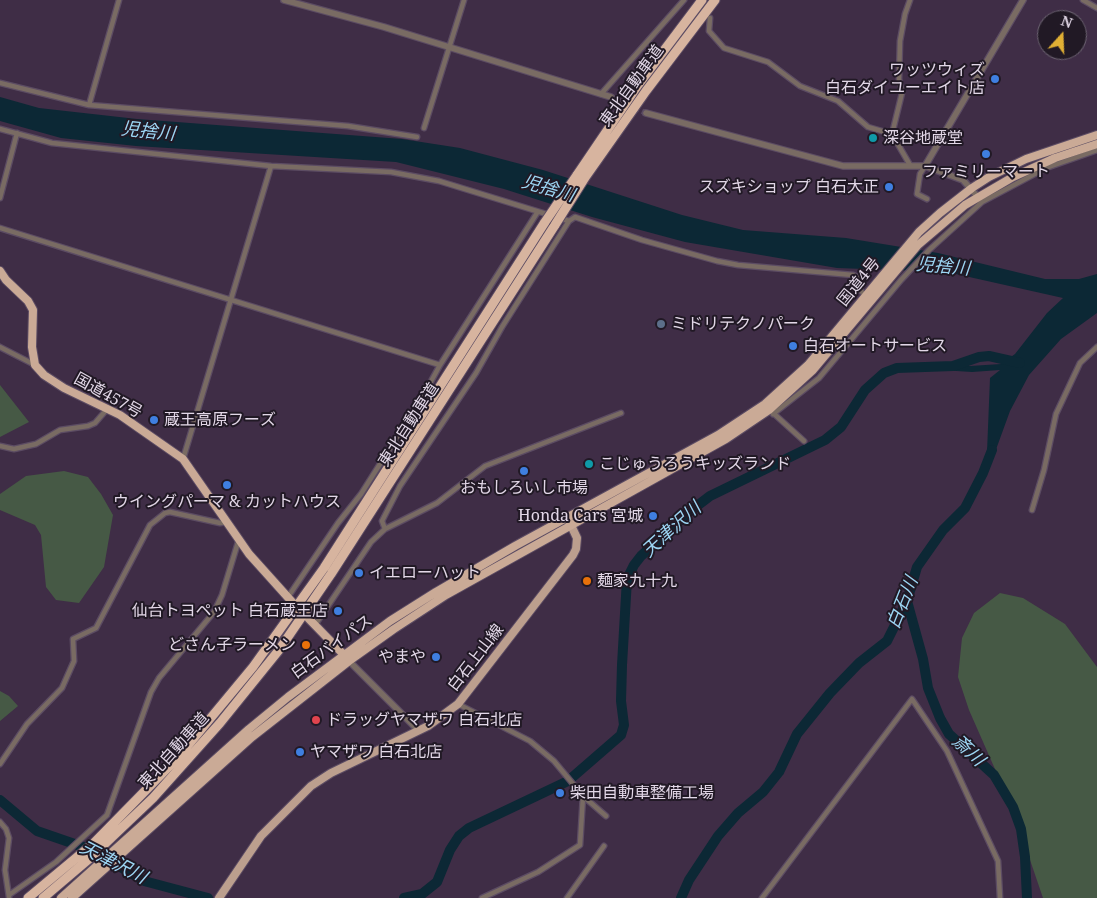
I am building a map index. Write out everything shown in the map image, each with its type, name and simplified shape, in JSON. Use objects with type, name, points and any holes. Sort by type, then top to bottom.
[{"type":"highway","name":"東北自動車道","points":[[43,898],[103,847],[188,761],[279,650],[331,574],[555,226],[581,177],[638,85],[702,0]]},
{"type":"highway","name":"東北自動車道","points":[[28,898],[94,843],[180,755],[253,667],[324,568],[545,222],[715,0]]},
{"type":"highway","name":"国道4号","points":[[662,476],[726,439],[769,409],[813,370],[876,288],[940,213],[972,188],[1026,159],[1097,135]]},
{"type":"highway","name":"国道4号","points":[[914,244],[978,196],[1031,168],[1097,144]]},
{"type":"highway","points":[[0,271],[6,280],[28,301],[33,310],[32,347],[35,365]]},
{"type":"highway","name":"国道4号","points":[[656,469],[739,422],[769,409],[865,295],[876,288]]},
{"type":"highway","name":"国道457号","points":[[35,365],[44,375],[64,388],[108,408],[183,459],[249,554],[290,600]]},
{"type":"highway","name":"白石バイパス","points":[[72,898],[117,854],[346,658],[446,595],[656,469]]},
{"type":"highway","name":"白石バイパス","points":[[569,521],[662,476]]},
{"type":"highway","points":[[309,619],[346,658]]},
{"type":"highway","name":"白石バイパス","points":[[61,898],[105,865]]},
{"type":"main road","name":"白石上山線","points":[[219,898],[262,836],[302,793],[331,773],[438,720],[458,704],[573,555],[577,544],[569,521]]},
{"type":"street","points":[[89,105],[119,0]]},
{"type":"street","points":[[284,0],[449,47],[612,97]]},
{"type":"street","points":[[424,128],[464,0]]},
{"type":"street","points":[[601,94],[684,0]]},
{"type":"street","points":[[892,134],[902,94],[900,41],[905,14],[910,0]]},
{"type":"street","points":[[928,199],[917,194],[920,174],[1023,0]]},
{"type":"street","points":[[1083,0],[1097,8]]},
{"type":"street","points":[[710,18],[709,31],[724,48],[768,62],[800,86],[838,101],[868,127],[892,134],[910,165]]},
{"type":"street","points":[[0,83],[89,105],[348,126],[416,138]]},
{"type":"street","points":[[646,113],[843,166],[925,166],[964,180],[978,196]]},
{"type":"street","points":[[0,129],[52,143],[271,166],[392,172],[419,176],[525,206],[537,213],[569,221]]},
{"type":"street","points":[[0,198],[17,133]]},
{"type":"street","points":[[804,441],[769,409],[819,378],[901,280],[929,250],[982,202],[1046,168],[1097,150]]},
{"type":"street","points":[[183,459],[271,166]]},
{"type":"street","points":[[290,600],[338,522],[361,494],[424,396],[440,365],[537,213]]},
{"type":"street","points":[[385,529],[382,521],[400,486],[476,373],[502,327],[569,221],[575,217],[642,240],[731,264],[853,275],[859,278],[860,290],[865,295]]},
{"type":"street","points":[[0,228],[440,365]]},
{"type":"street","points":[[0,347],[35,365]]},
{"type":"street","points":[[1032,510],[1044,470],[1056,414],[1080,363],[1097,347]]},
{"type":"street","points":[[0,446],[14,449],[36,444],[60,430],[88,426],[95,423],[108,408]]},
{"type":"street","points":[[315,625],[371,542],[385,529],[437,503],[485,466],[622,413]]},
{"type":"street","points":[[0,764],[27,724],[62,688],[74,661],[73,638],[96,628],[150,525],[170,512],[220,523],[228,522]]},
{"type":"street","points":[[0,822],[6,829],[9,838],[2,871],[9,897],[72,848],[107,815],[151,692],[159,678],[214,612],[222,595],[234,550],[239,539]]},
{"type":"street","points":[[346,658],[418,730]]},
{"type":"street","points":[[762,898],[912,699],[947,751],[998,861],[1000,898]]},
{"type":"street","points":[[458,704],[530,741],[554,761],[583,796],[606,816]]},
{"type":"street","points":[[482,898],[538,872],[580,846],[583,796]]},
{"type":"street","points":[[567,898],[604,846]]},
{"type":"green space","points":[[0,385],[29,422],[0,437]]},
{"type":"green space","points":[[64,471],[88,477],[101,494],[113,515],[104,567],[79,603],[56,600],[46,587],[41,535],[35,525],[0,510],[0,494],[26,476]]},
{"type":"green space","points":[[1000,593],[1023,598],[1065,624],[1097,667],[1097,898],[1043,898],[1013,810],[969,710],[958,677],[962,638],[974,613]]},
{"type":"green space","points":[[0,691],[9,696],[18,706],[0,721]]},
{"type":"water","name":"児捨川","points":[[0,97],[39,108],[137,119],[402,139],[460,148],[543,170],[682,215],[743,230],[846,238],[938,253],[1045,279],[1079,279],[1097,274],[1097,313],[1061,339],[1029,375],[1010,411],[986,477],[990,378],[1000,370],[972,372],[941,370],[947,363],[970,366],[1001,364],[1015,354],[1047,313],[1063,298],[947,272],[837,268],[685,242],[592,217],[504,189],[396,162],[136,146],[61,138],[0,121]]},
{"type":"waterway","name":"天津沢川","points":[[404,898],[422,894],[437,882],[450,850],[459,836],[469,828],[568,781],[621,735],[624,725],[621,701],[627,579],[641,556],[689,512],[710,496],[825,440],[841,427],[865,390],[884,373],[897,368],[953,366],[979,357],[989,356],[1020,363]]},
{"type":"waterway","name":"白石川","points":[[681,898],[689,880],[718,836],[738,813],[763,792],[779,772],[797,734],[830,693],[859,663],[887,641],[907,601],[917,567],[943,530],[965,508],[983,473],[992,450]]},
{"type":"waterway","name":"斎川","points":[[907,601],[923,659],[928,688],[940,718],[949,734],[994,775],[1013,807],[1021,829],[1025,857],[1027,898]]},
{"type":"waterway","name":"天津沢川","points":[[0,800],[37,831],[92,850],[144,881],[208,898]]},
{"type":"tunnel","points":[[611,97],[646,113]]},
{"type":"place","name":"ワッツウィズ 白石ダイユーエイト店","points":[[995,79]]},
{"type":"place","name":"深谷地蔵堂","points":[[873,138]]},
{"type":"place","name":"ファミリーマート","points":[[986,154]]},
{"type":"place","name":"スズキショップ 白石大正","points":[[889,187]]},
{"type":"place","name":"ミドリテクノパーク","points":[[661,324]]},
{"type":"place","name":"白石オートサービス","points":[[793,346]]},
{"type":"place","name":"蔵王高原フーズ","points":[[154,420]]},
{"type":"place","name":"こじゅうろうキッズランド","points":[[589,464]]},
{"type":"place","name":"おもしろいし市場","points":[[524,471]]},
{"type":"place","name":"ウイングパーマ & カットハウス","points":[[227,485]]},
{"type":"place","name":"Honda Cars 宮城","points":[[653,516]]},
{"type":"place","name":"イエローハット","points":[[359,573]]},
{"type":"place","name":"麺家九十九","points":[[587,581]]},
{"type":"place","name":"仙台トヨペット 白石蔵王店","points":[[338,611]]},
{"type":"place","name":"どさん子ラーメン","points":[[306,645]]},
{"type":"place","name":"やまや","points":[[436,657]]},
{"type":"place","name":"ドラッグヤマザワ 白石北店","points":[[316,720]]},
{"type":"place","name":"ヤマザワ 白石北店","points":[[300,752]]},
{"type":"place","name":"柴田自動車整備工場","points":[[560,793]]}]
